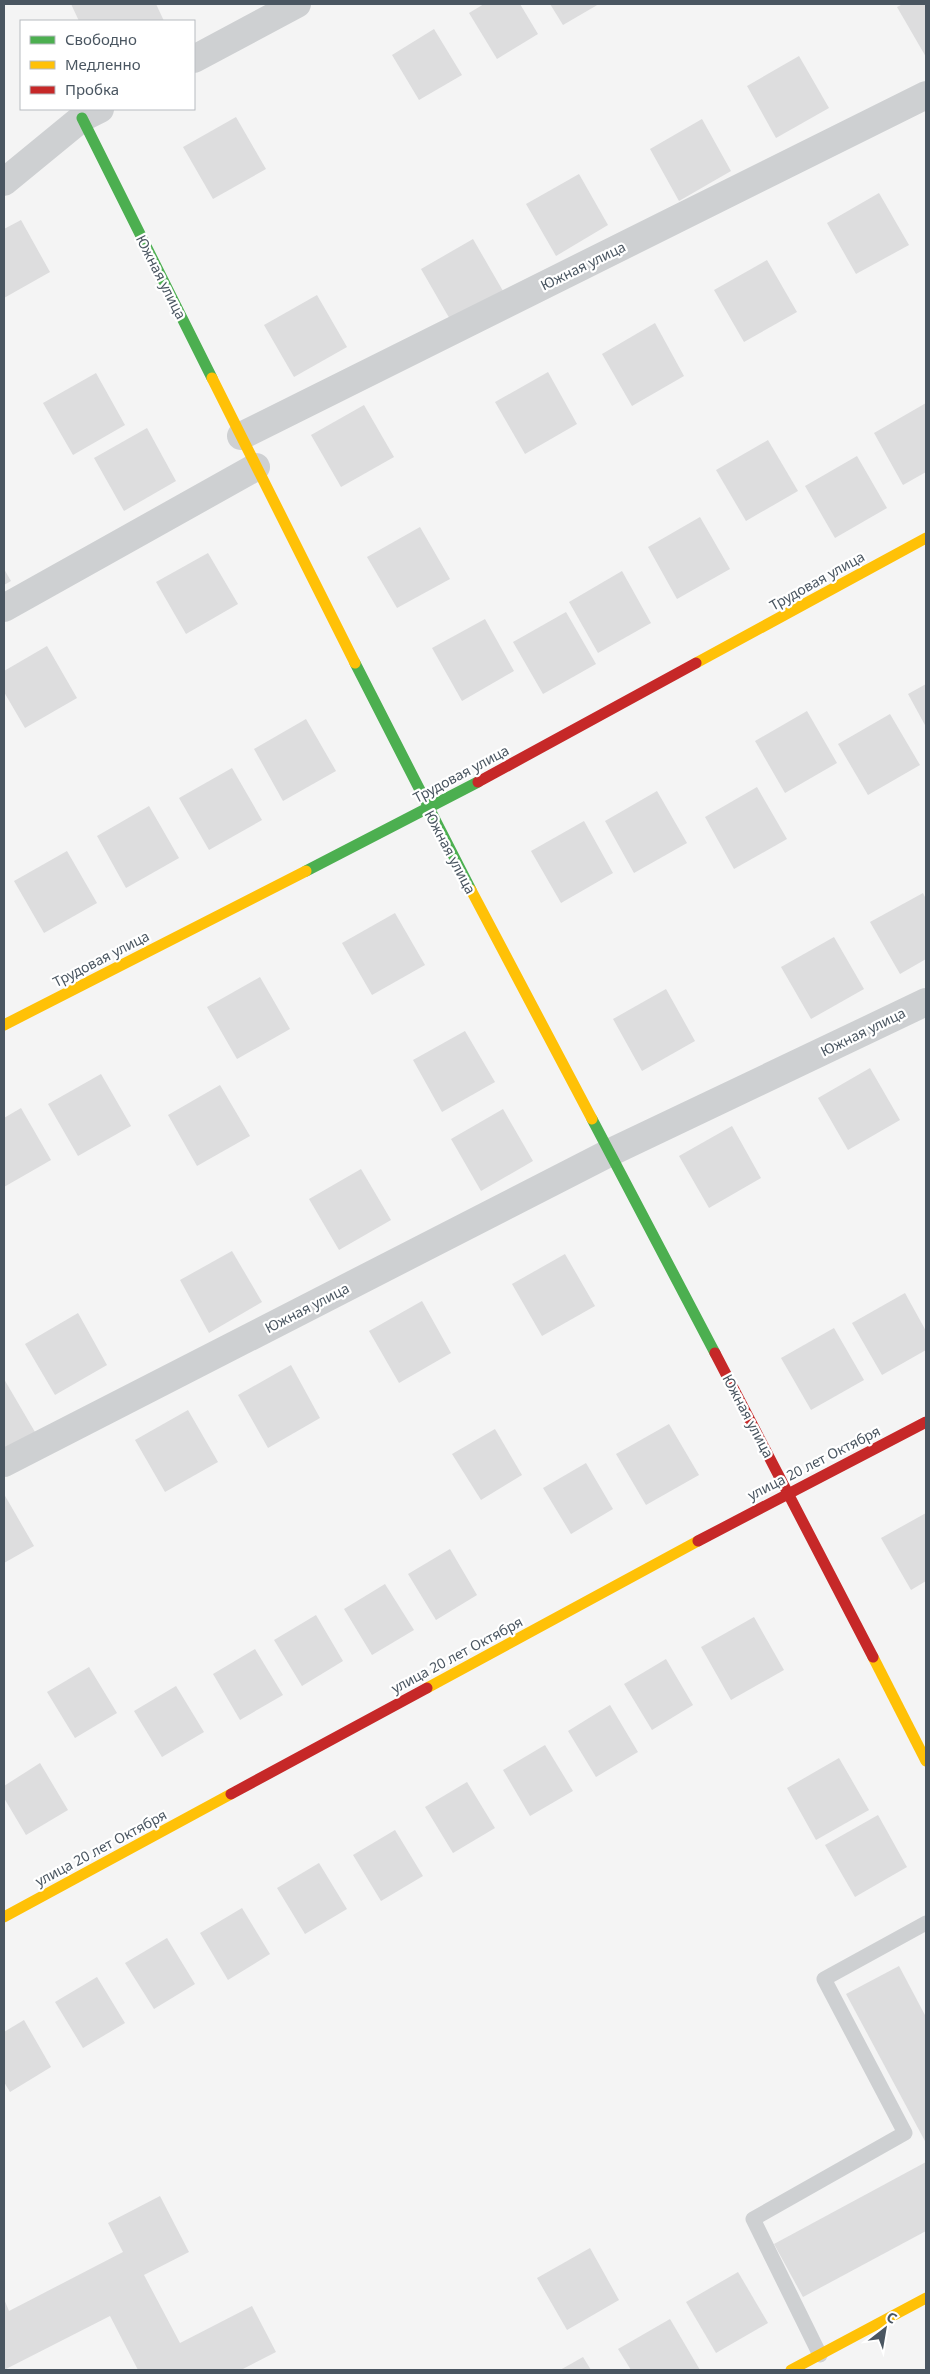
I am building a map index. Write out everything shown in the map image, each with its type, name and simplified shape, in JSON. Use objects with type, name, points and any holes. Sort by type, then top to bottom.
[{"type":"main road","name":"Южная улица","points":[[91,114],[256,467],[428,809],[788,1492],[926,1761]]},
{"type":"main road","name":"Трудовая улица","points":[[4,1025],[428,809],[926,538]]},
{"type":"main road","name":"улица 20 лет Октября","points":[[4,1917],[788,1492],[926,1422]]},
{"type":"main road","points":[[791,2370],[926,2298]]},
{"type":"street","points":[[195,58],[297,4]]},
{"type":"street","name":"Южная улица","points":[[241,436],[926,95]]},
{"type":"street","points":[[4,182],[91,114]]},
{"type":"street","points":[[4,608],[256,467]]},
{"type":"street","name":"Южная улица","points":[[4,1463],[610,1153],[926,1002]]},
{"type":"lane","points":[[820,2355],[753,2219],[906,2133],[824,1979],[926,1923]]},
{"type":"building","points":[[71,4],[156,4],[164,20],[79,20]]},
{"type":"building","points":[[484,4],[520,4],[538,34],[497,59],[469,13]]},
{"type":"building","points":[[550,4],[599,4],[563,25]]},
{"type":"building","points":[[903,4],[926,4],[926,57],[897,7]]},
{"type":"building","points":[[434,29],[462,75],[419,100],[392,55]]},
{"type":"building","points":[[799,56],[829,108],[776,138],[747,86]]},
{"type":"building","points":[[236,117],[266,169],[213,199],[183,147]]},
{"type":"building","points":[[702,119],[731,171],[679,201],[650,149]]},
{"type":"building","points":[[579,174],[608,225],[556,256],[526,204]]},
{"type":"building","points":[[879,193],[909,245],[856,274],[827,223]]},
{"type":"building","points":[[21,220],[50,272],[4,298],[4,229]]},
{"type":"building","points":[[473,239],[503,291],[451,321],[421,269]]},
{"type":"building","points":[[767,260],[797,312],[744,342],[714,290]]},
{"type":"building","points":[[317,295],[347,347],[294,377],[264,325]]},
{"type":"building","points":[[655,323],[684,376],[632,406],[602,354]]},
{"type":"building","points":[[548,372],[577,424],[525,454],[495,402]]},
{"type":"building","points":[[96,373],[125,425],[73,455],[43,403]]},
{"type":"building","points":[[926,403],[926,472],[903,485],[874,433]]},
{"type":"building","points":[[364,405],[394,457],[341,487],[311,435]]},
{"type":"building","points":[[147,428],[176,481],[124,511],[94,458]]},
{"type":"building","points":[[768,440],[798,491],[746,521],[716,470]]},
{"type":"building","points":[[857,456],[887,508],[835,538],[805,486]]},
{"type":"building","points":[[700,517],[730,569],[677,599],[648,547]]},
{"type":"building","points":[[420,527],[450,579],[397,608],[367,557]]},
{"type":"building","points":[[208,553],[238,604],[186,634],[156,582]]},
{"type":"building","points":[[4,569],[11,581],[4,585]]},
{"type":"building","points":[[622,571],[651,623],[598,653],[569,602]]},
{"type":"building","points":[[566,612],[596,664],[543,694],[513,642]]},
{"type":"building","points":[[485,619],[514,671],[462,701],[432,648]]},
{"type":"building","points":[[47,646],[77,698],[25,728],[4,692],[4,671]]},
{"type":"building","points":[[926,684],[926,727],[908,694]]},
{"type":"building","points":[[807,711],[837,763],[785,793],[755,741]]},
{"type":"building","points":[[890,714],[920,765],[868,795],[838,744]]},
{"type":"building","points":[[306,719],[336,771],[283,801],[254,749]]},
{"type":"building","points":[[232,768],[262,820],[209,850],[179,798]]},
{"type":"building","points":[[757,787],[787,839],[734,869],[705,817]]},
{"type":"building","points":[[657,791],[687,843],[634,873],[605,821]]},
{"type":"building","points":[[149,806],[179,858],[126,888],[97,836]]},
{"type":"building","points":[[584,821],[613,873],[561,903],[531,851]]},
{"type":"building","points":[[67,851],[97,903],[44,933],[14,881]]},
{"type":"building","points":[[923,893],[926,899],[926,959],[900,974],[870,922]]},
{"type":"building","points":[[395,913],[425,965],[372,995],[342,943]]},
{"type":"building","points":[[834,937],[864,989],[811,1019],[781,967]]},
{"type":"building","points":[[260,977],[290,1029],[237,1059],[207,1007]]},
{"type":"building","points":[[666,989],[695,1041],[642,1071],[613,1019]]},
{"type":"building","points":[[465,1031],[495,1082],[442,1112],[413,1060]]},
{"type":"building","points":[[870,1068],[900,1120],[848,1150],[818,1098]]},
{"type":"building","points":[[101,1074],[131,1126],[78,1156],[48,1104]]},
{"type":"building","points":[[220,1085],[250,1136],[197,1166],[168,1115]]},
{"type":"building","points":[[21,1108],[51,1160],[4,1187],[4,1118]]},
{"type":"building","points":[[503,1109],[533,1161],[481,1191],[451,1139]]},
{"type":"building","points":[[732,1126],[761,1178],[709,1208],[679,1156]]},
{"type":"building","points":[[361,1169],[391,1220],[339,1250],[309,1199]]},
{"type":"building","points":[[232,1251],[262,1302],[209,1333],[180,1280]]},
{"type":"building","points":[[565,1254],[595,1306],[542,1336],[512,1284]]},
{"type":"building","points":[[905,1293],[926,1331],[926,1350],[882,1375],[852,1323]]},
{"type":"building","points":[[422,1301],[451,1353],[399,1383],[369,1331]]},
{"type":"building","points":[[78,1313],[107,1365],[55,1395],[25,1344]]},
{"type":"building","points":[[834,1328],[864,1380],[811,1410],[781,1358]]},
{"type":"building","points":[[291,1365],[320,1418],[268,1448],[238,1395]]},
{"type":"building","points":[[4,1379],[35,1432],[4,1449]]},
{"type":"building","points":[[188,1410],[218,1462],[165,1492],[135,1440]]},
{"type":"building","points":[[669,1424],[699,1475],[646,1505],[616,1454]]},
{"type":"building","points":[[495,1429],[522,1475],[481,1500],[452,1454]]},
{"type":"building","points":[[586,1463],[613,1509],[571,1534],[543,1488]]},
{"type":"building","points":[[4,1494],[34,1546],[4,1563]]},
{"type":"building","points":[[926,1513],[926,1581],[911,1590],[881,1538]]},
{"type":"building","points":[[450,1549],[477,1595],[436,1620],[408,1574]]},
{"type":"building","points":[[385,1584],[414,1630],[372,1655],[344,1609]]},
{"type":"building","points":[[316,1615],[343,1661],[302,1686],[274,1640]]},
{"type":"building","points":[[754,1617],[784,1670],[731,1700],[701,1647]]},
{"type":"building","points":[[255,1649],[283,1695],[240,1720],[213,1674]]},
{"type":"building","points":[[666,1659],[693,1705],[652,1730],[624,1684]]},
{"type":"building","points":[[89,1667],[117,1713],[75,1738],[47,1692]]},
{"type":"building","points":[[176,1686],[204,1732],[162,1757],[134,1711]]},
{"type":"building","points":[[610,1705],[638,1752],[596,1777],[568,1731]]},
{"type":"building","points":[[545,1745],[573,1791],[530,1816],[503,1770]]},
{"type":"building","points":[[839,1758],[869,1810],[816,1840],[787,1788]]},
{"type":"building","points":[[40,1763],[68,1810],[26,1835],[4,1798],[4,1786]]},
{"type":"building","points":[[467,1782],[495,1828],[453,1853],[425,1807]]},
{"type":"building","points":[[878,1815],[907,1867],[855,1897],[825,1845]]},
{"type":"building","points":[[395,1830],[423,1876],[381,1901],[353,1855]]},
{"type":"building","points":[[319,1863],[347,1909],[305,1934],[277,1888]]},
{"type":"building","points":[[242,1908],[270,1954],[228,1980],[200,1933]]},
{"type":"building","points":[[167,1938],[195,1984],[154,2009],[125,1963]]},
{"type":"building","points":[[899,1966],[926,2017],[926,2143],[846,1994]]},
{"type":"building","points":[[97,1977],[125,2023],[83,2048],[55,2002]]},
{"type":"building","points":[[24,2020],[51,2067],[10,2092],[4,2082],[4,2032]]},
{"type":"building","points":[[926,2162],[926,2231],[803,2297],[774,2244]]},
{"type":"building","points":[[160,2196],[189,2252],[144,2275],[180,2343],[252,2306],[276,2352],[241,2370],[138,2370],[110,2316],[4,2370],[4,2299],[9,2311],[123,2252],[108,2223]]},
{"type":"building","points":[[590,2248],[619,2300],[567,2330],[537,2278]]},
{"type":"building","points":[[738,2272],[768,2323],[716,2353],[686,2302]]},
{"type":"building","points":[[670,2319],[700,2370],[631,2370],[618,2349]]},
{"type":"building","points":[[583,2357],[591,2370],[560,2370]]},
{"type":"traffic: fast","points":[[82,118],[212,378]]},
{"type":"traffic: fast","points":[[355,663],[471,890]]},
{"type":"traffic: fast","points":[[306,871],[478,782]]},
{"type":"traffic: fast","points":[[592,1119],[715,1353]]},
{"type":"traffic: slow","points":[[212,378],[355,663]]},
{"type":"traffic: slow","points":[[696,663],[926,538]]},
{"type":"traffic: slow","points":[[4,1025],[306,871]]},
{"type":"traffic: slow","points":[[471,890],[592,1119]]},
{"type":"traffic: slow","points":[[427,1688],[698,1541]]},
{"type":"traffic: slow","points":[[873,1657],[926,1761]]},
{"type":"traffic: slow","points":[[4,1917],[231,1794]]},
{"type":"traffic: slow","points":[[791,2370],[926,2298]]},
{"type":"traffic: jam","points":[[478,782],[696,663]]},
{"type":"traffic: jam","points":[[715,1353],[873,1657]]},
{"type":"traffic: jam","points":[[698,1541],[926,1422]]},
{"type":"traffic: jam","points":[[231,1794],[427,1688]]}]
